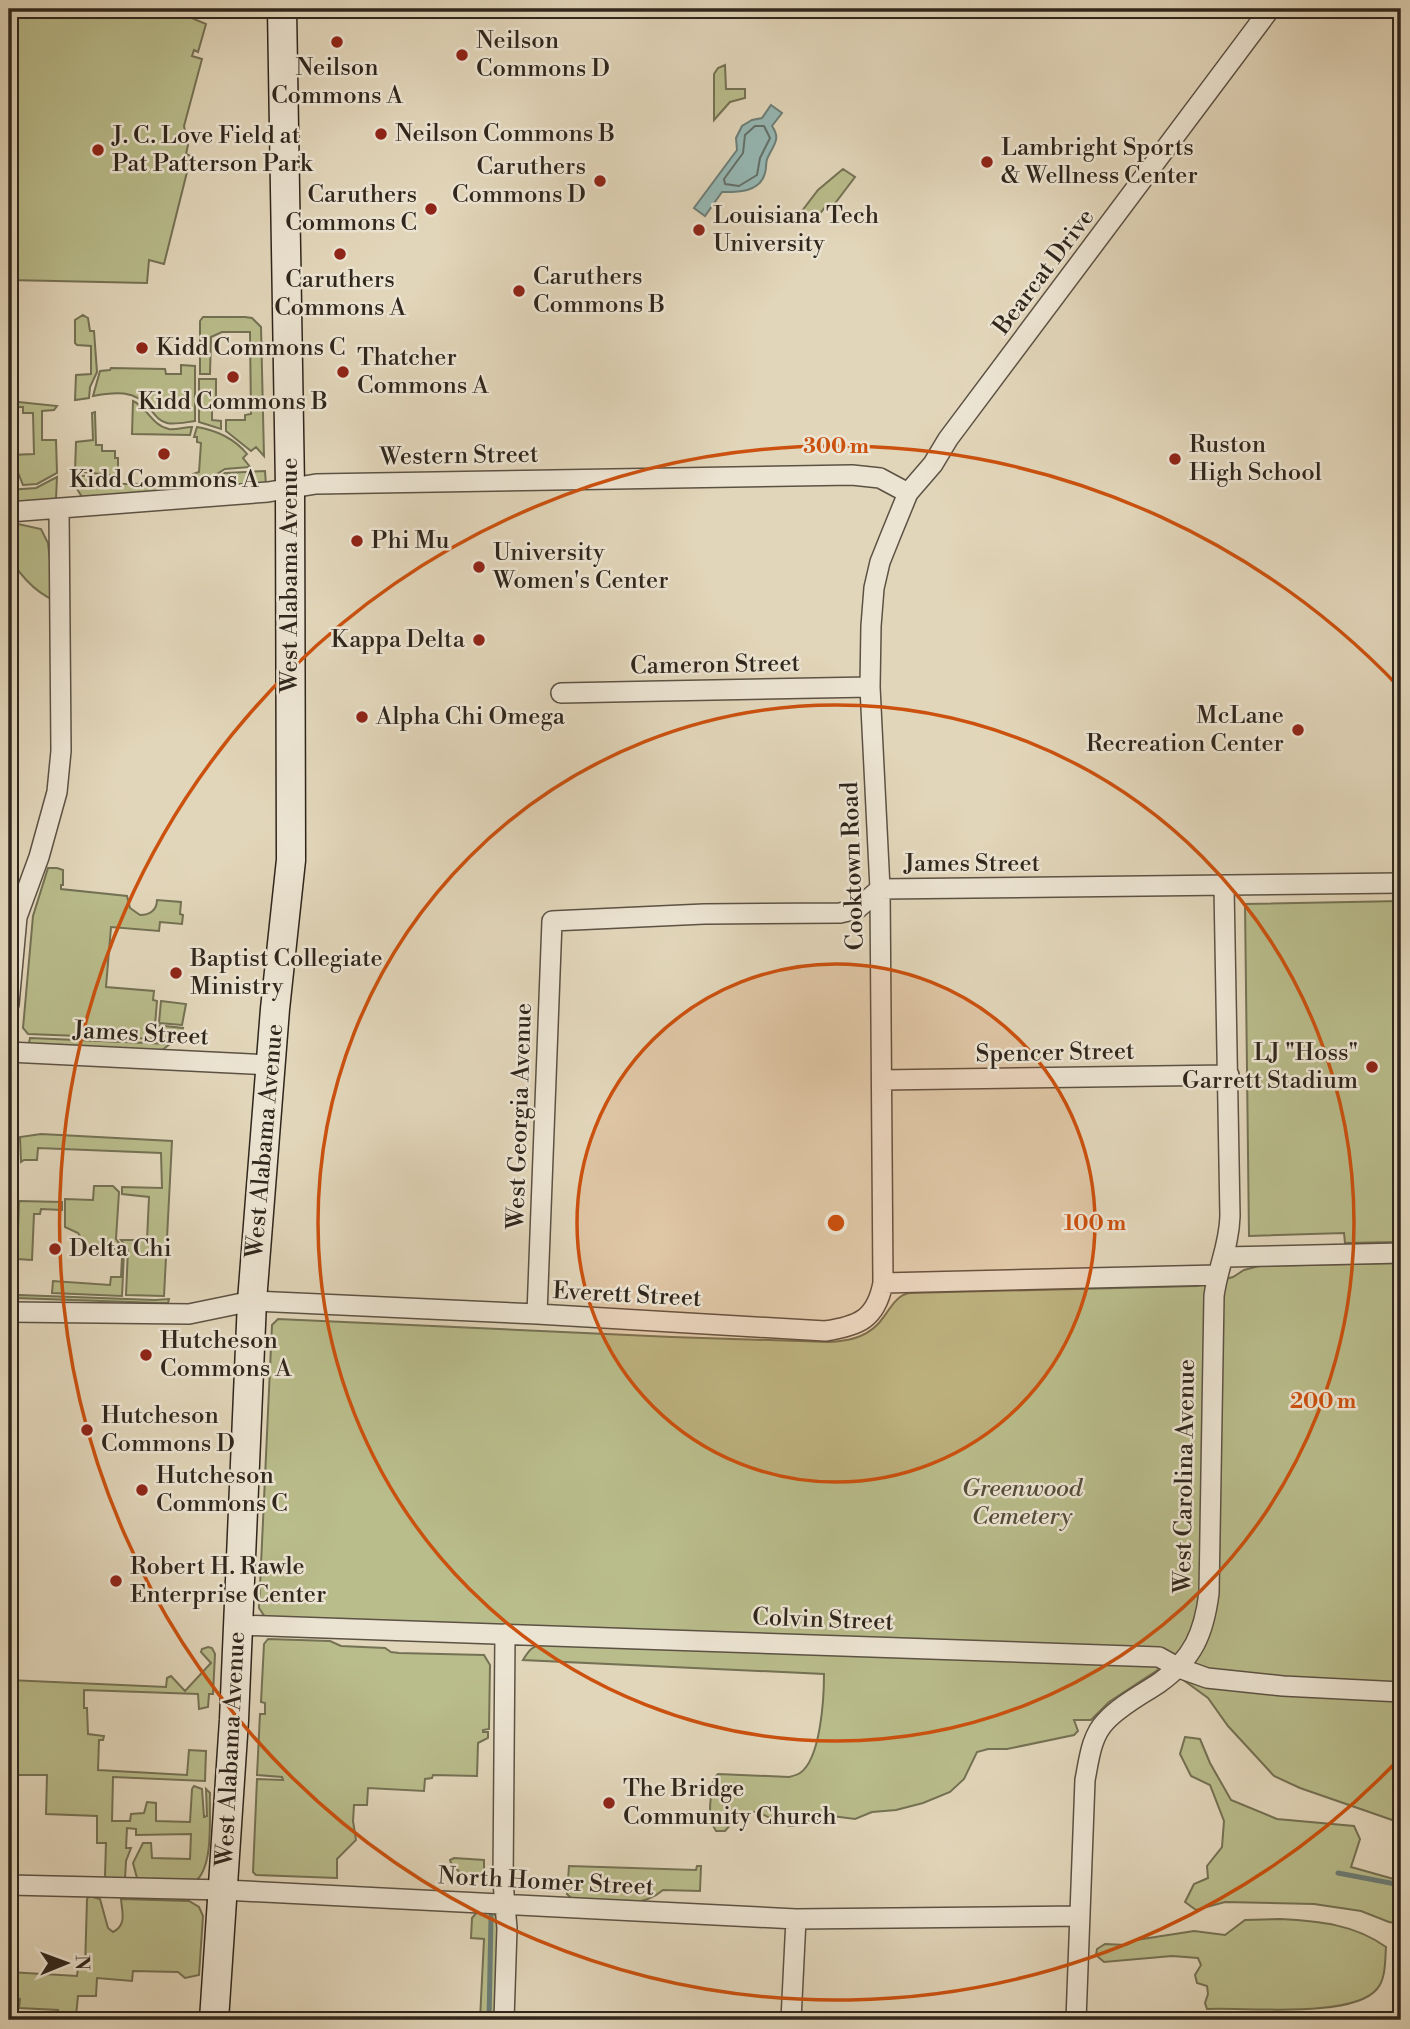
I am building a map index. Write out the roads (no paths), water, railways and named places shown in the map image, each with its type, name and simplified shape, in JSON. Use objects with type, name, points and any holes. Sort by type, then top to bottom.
[{"type":"main road","name":"West Alabama Avenue","points":[[214,2020],[234,1720],[252,1301],[291,860],[290,487],[282,9]]},
{"type":"street","name":"Bearcat Drive","points":[[933,464],[948,439],[1270,9]]},
{"type":"street","name":"Cooktown Road","points":[[883,1283],[880,889],[870,687],[874,588],[880,562],[908,493],[933,464]]},
{"type":"street","name":"Western Street","points":[[9,512],[268,492],[316,484],[393,481],[852,475],[880,478],[908,493]]},
{"type":"street","points":[[9,1004],[18,917],[57,792],[61,751],[60,509]]},
{"type":"street","name":"Cameron Street","points":[[561,693],[870,687]]},
{"type":"street","name":"James Street","points":[[552,920],[839,913],[857,909],[880,889],[1401,883]]},
{"type":"street","name":"West Carolina Avenue","points":[[1076,2020],[1084,1780],[1096,1736],[1106,1721],[1135,1697],[1178,1668],[1203,1629],[1209,1593],[1214,1296],[1230,1238],[1224,887]]},
{"type":"street","name":"West Georgia Avenue","points":[[537,1314],[552,920]]},
{"type":"street","name":"James Street","points":[[9,1052],[271,1065]]},
{"type":"street","name":"Spencer Street","points":[[881,1080],[1229,1075]]},
{"type":"street","points":[[883,1283],[1401,1254]]},
{"type":"street","name":"Everett Street","points":[[9,1312],[178,1314],[252,1301],[825,1331],[847,1328],[864,1320],[875,1308],[883,1283]]},
{"type":"street","name":"Colvin Street","points":[[237,1625],[1159,1657],[1178,1668],[1207,1678],[1283,1686],[1401,1692]]},
{"type":"street","points":[[503,2020],[507,1928],[505,1634]]},
{"type":"street","name":"North Homer Street","points":[[9,1885],[224,1891],[796,1919],[1080,1916]]},
{"type":"street","points":[[791,2020],[796,1919]]},
{"type":"water","points":[[771,105],[782,113],[772,126],[776,138],[762,180],[747,190],[722,192],[705,216],[694,208],[737,150],[736,138],[742,126],[762,118]]},
{"type":"waterway","points":[[1338,1873],[1401,1885]]},
{"type":"waterway","points":[[489,2020],[491,1916]]},
{"type":"place","name":"Neilson Commons A","points":[[337,42]]},
{"type":"place","name":"Neilson Commons D","points":[[462,55]]},
{"type":"place","name":"Neilson Commons B","points":[[381,134]]},
{"type":"place","name":"J. C. Love Field at Pat Patterson Park","points":[[98,150]]},
{"type":"place","name":"Lambright Sports & Wellness Center","points":[[987,162]]},
{"type":"place","name":"Caruthers Commons D","points":[[600,181]]},
{"type":"place","name":"Caruthers Commons C","points":[[431,209]]},
{"type":"place","name":"Louisiana Tech University","points":[[699,230]]},
{"type":"place","name":"Caruthers Commons A","points":[[340,254]]},
{"type":"place","name":"Caruthers Commons B","points":[[519,291]]},
{"type":"place","name":"Kidd Commons C","points":[[142,348]]},
{"type":"place","name":"Thatcher Commons A","points":[[343,372]]},
{"type":"place","name":"Kidd Commons B","points":[[233,377]]},
{"type":"place","name":"Kidd Commons A","points":[[164,454]]},
{"type":"place","name":"Ruston High School","points":[[1175,459]]},
{"type":"place","name":"Phi Mu","points":[[357,541]]},
{"type":"place","name":"University Women's Center","points":[[479,567]]},
{"type":"place","name":"Kappa Delta","points":[[479,640]]},
{"type":"place","name":"Alpha Chi Omega","points":[[362,717]]},
{"type":"place","name":"McLane Recreation Center","points":[[1298,730]]},
{"type":"place","name":"Baptist Collegiate Ministry","points":[[176,973]]},
{"type":"place","name":"LJ \"Hoss\" Garrett Stadium","points":[[1372,1067]]},
{"type":"place","name":"Delta Chi","points":[[55,1249]]},
{"type":"place","name":"Hutcheson Commons A","points":[[146,1355]]},
{"type":"place","name":"Hutcheson Commons D","points":[[87,1430]]},
{"type":"place","name":"Hutcheson Commons C","points":[[142,1490]]},
{"type":"place","name":"Robert H. Rawle Enterprise Center","points":[[116,1581]]},
{"type":"place","name":"The Bridge Community Church","points":[[609,1803]]},
{"type":"park label","name":"Greenwood Cemetery","points":[[1022,1503]]}]
